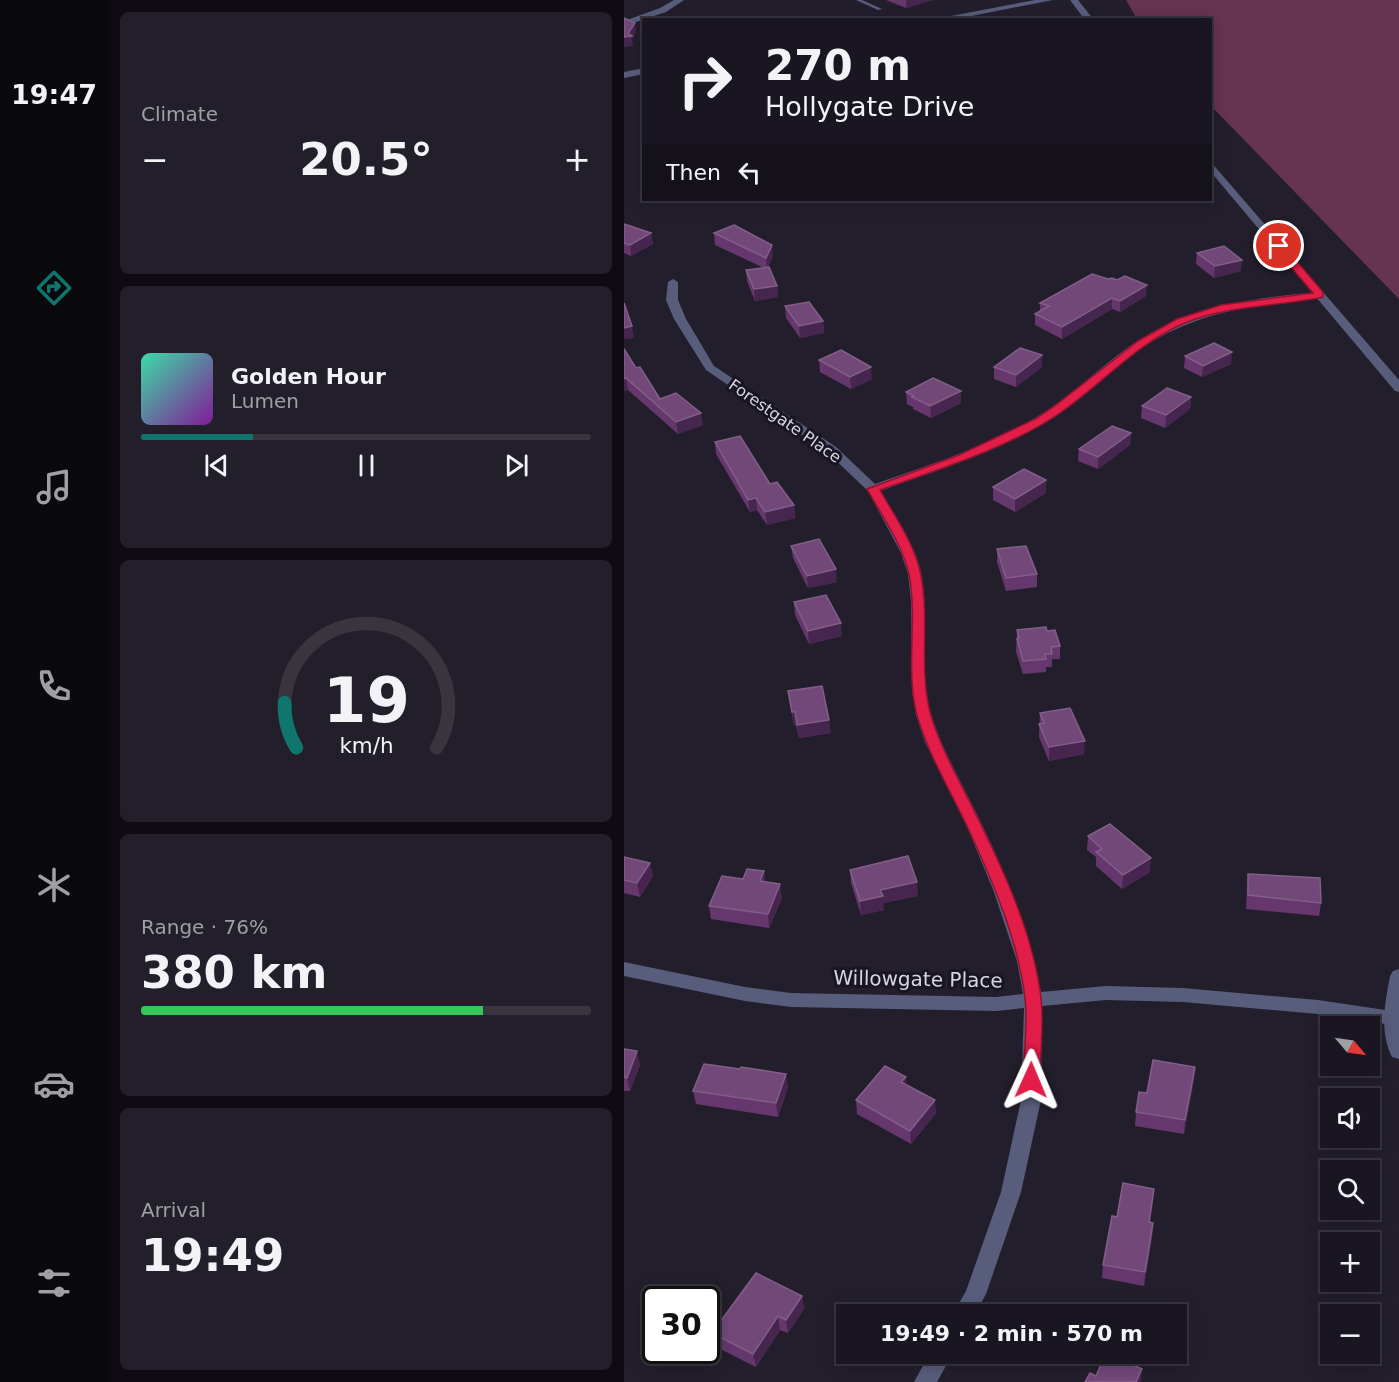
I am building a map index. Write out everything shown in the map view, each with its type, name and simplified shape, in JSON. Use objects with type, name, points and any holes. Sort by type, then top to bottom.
[{"type":"street","points":[[624,24],[663,10],[680,0]]},
{"type":"street","points":[[946,18],[1049,0]]},
{"type":"street","points":[[1074,0],[1088,18]]},
{"type":"street","points":[[624,12],[638,19]]},
{"type":"street","points":[[624,75],[642,71]]},
{"type":"street","points":[[1212,166],[1399,388]]},
{"type":"street","name":"Forestgate Place","points":[[673,282],[672,300],[680,319],[710,368],[832,450],[873,489],[908,553],[915,574],[918,601],[919,691],[924,715],[933,742],[976,829],[1003,892],[1026,961],[1033,1000],[1031,1100],[1011,1192],[970,1304]]},
{"type":"street","points":[[873,489],[963,457],[1039,421],[1056,411],[1141,343],[1180,321],[1221,308],[1320,295]]},
{"type":"street","name":"Willowgate Place","points":[[624,969],[744,994],[791,1000],[996,1004],[1106,993],[1183,995],[1318,1007],[1392,1018]]},
{"type":"street","points":[[1399,976],[1392,1018],[1399,1052]]},
{"type":"street","points":[[925,1382],[936,1364]]},
{"type":"lane","points":[[858,0],[880,9]]},
{"type":"shaded area","points":[[1126,0],[1399,0],[1399,299],[1212,107],[1212,18],[1136,18]]},
{"type":"building","points":[[624,18],[635,23],[628,33],[632,36],[624,37]]},
{"type":"building","points":[[624,224],[651,233],[630,245],[624,243]]},
{"type":"building","points":[[734,225],[772,245],[766,258],[714,233]]},
{"type":"building","points":[[1224,246],[1242,260],[1215,266],[1197,253]]},
{"type":"building","points":[[769,267],[777,286],[754,289],[746,270]]},
{"type":"building","points":[[1092,274],[1117,280],[1125,276],[1147,285],[1120,301],[1112,298],[1062,327],[1035,314],[1049,306],[1040,303]]},
{"type":"building","points":[[809,302],[823,321],[799,326],[785,306]]},
{"type":"building","points":[[624,303],[632,326],[624,328]]},
{"type":"building","points":[[1214,343],[1232,352],[1203,366],[1185,356]]},
{"type":"building","points":[[1020,348],[1042,355],[1016,375],[994,367]]},
{"type":"building","points":[[624,349],[636,368],[640,367],[660,399],[676,393],[701,413],[676,422],[626,378],[624,379]]},
{"type":"building","points":[[841,350],[871,367],[850,377],[819,360]]},
{"type":"building","points":[[933,378],[961,391],[930,406],[906,392]]},
{"type":"building","points":[[1167,388],[1191,397],[1166,415],[1142,406]]},
{"type":"building","points":[[1112,426],[1131,433],[1098,457],[1079,449]]},
{"type":"building","points":[[740,436],[770,484],[777,482],[794,505],[765,512],[756,498],[748,500],[715,442]]},
{"type":"building","points":[[1024,469],[1046,480],[1015,499],[993,487]]},
{"type":"building","points":[[819,539],[836,569],[807,576],[791,546]]},
{"type":"building","points":[[1026,546],[1037,574],[1006,578],[997,549]]},
{"type":"building","points":[[826,595],[841,623],[808,631],[794,602]]},
{"type":"building","points":[[1046,627],[1047,631],[1055,630],[1060,646],[1051,647],[1052,654],[1045,654],[1046,659],[1023,661],[1017,630]]},
{"type":"building","points":[[822,686],[829,720],[797,725],[788,691]]},
{"type":"building","points":[[1070,708],[1085,741],[1049,747],[1039,724],[1044,723],[1040,713]]},
{"type":"building","points":[[1110,824],[1151,858],[1123,875],[1096,852],[1102,849],[1088,836]]},
{"type":"building","points":[[908,856],[917,882],[880,890],[883,896],[860,901],[850,870]]},
{"type":"building","points":[[624,857],[650,863],[637,883],[624,880]]},
{"type":"building","points":[[747,869],[764,871],[760,881],[780,884],[768,914],[709,906],[722,876],[743,879]]},
{"type":"building","points":[[1248,874],[1320,878],[1321,903],[1248,895]]},
{"type":"building","points":[[624,1049],[637,1051],[627,1078],[624,1077]]},
{"type":"building","points":[[1153,1060],[1195,1067],[1185,1120],[1136,1112],[1139,1092],[1147,1093]]},
{"type":"building","points":[[704,1064],[786,1074],[776,1103],[693,1091]]},
{"type":"building","points":[[885,1066],[906,1077],[901,1082],[935,1100],[910,1131],[856,1100]]},
{"type":"building","points":[[1123,1183],[1154,1189],[1149,1222],[1153,1223],[1145,1272],[1103,1265],[1112,1216],[1117,1217]]},
{"type":"building","points":[[756,1273],[802,1296],[786,1320],[778,1316],[753,1354],[720,1337],[720,1322]]},
{"type":"building","points":[[1101,1364],[1131,1364],[1142,1369],[1136,1382],[1085,1382],[1090,1373],[1096,1376]]},
{"type":"route","points":[[1031,1080],[1033,1000],[1026,961],[1003,892],[976,829],[933,742],[924,715],[919,691],[918,601],[915,574],[908,553],[873,489],[963,457],[1039,421],[1056,411],[1141,343],[1180,321],[1221,308],[1282,298],[1320,295],[1279,246]]}]
